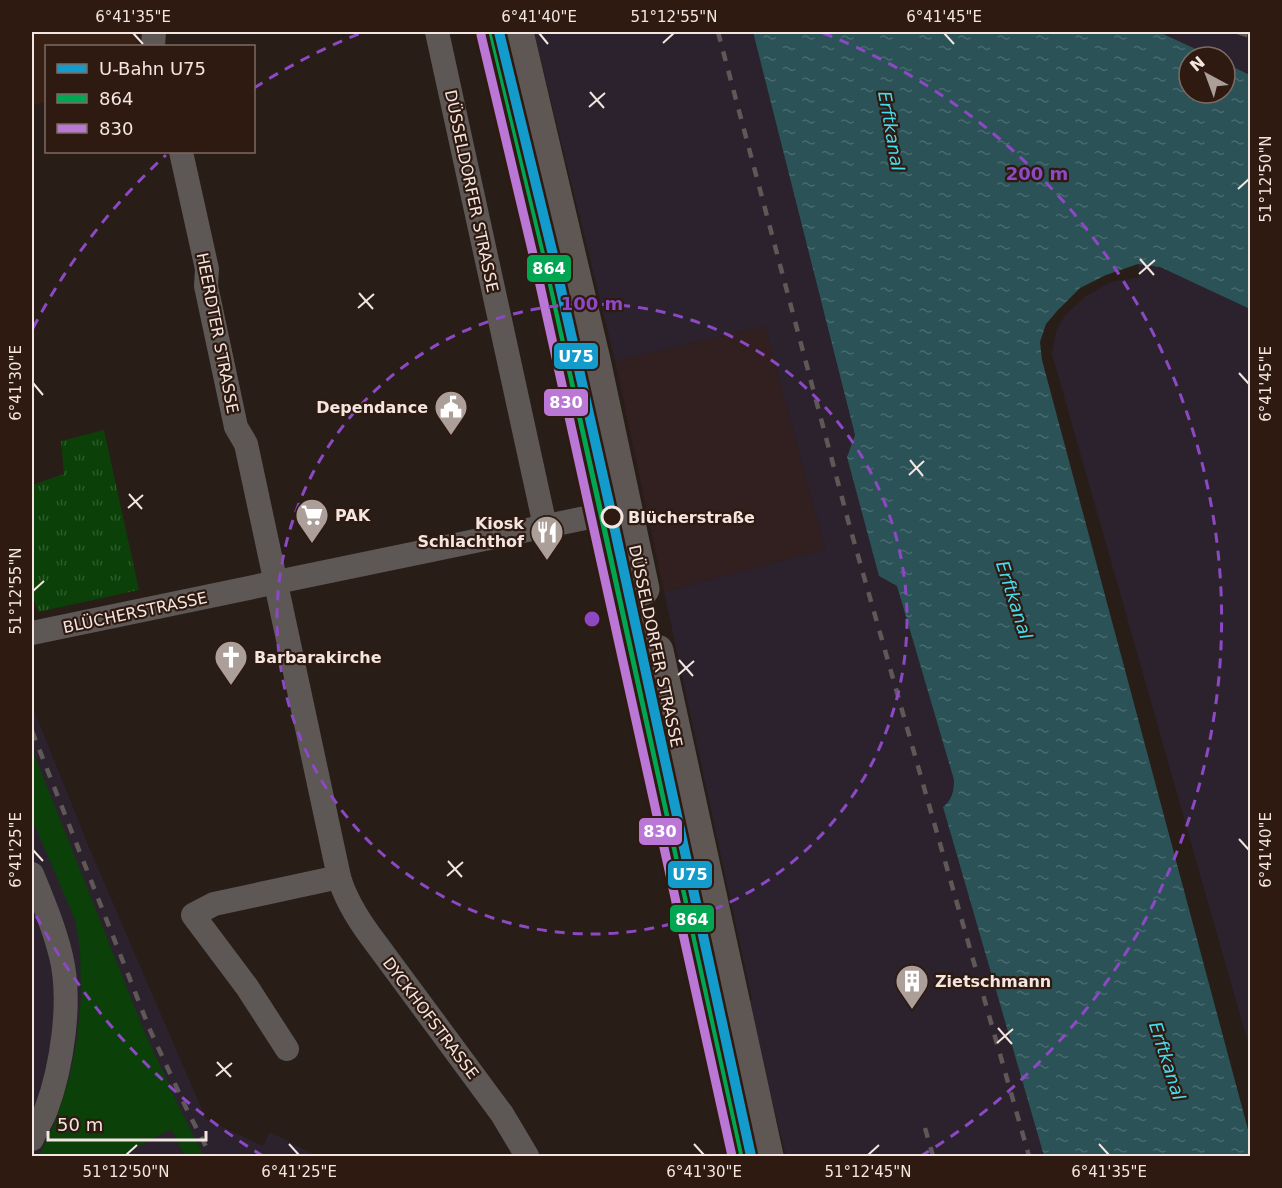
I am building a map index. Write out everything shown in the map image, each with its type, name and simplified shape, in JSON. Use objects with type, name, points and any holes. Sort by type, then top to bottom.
[{"type":"main road","name":"DÜSSELDORFER STRASSE","points":[[493,32],[548,264],[615,511],[767,1156]]},
{"type":"main road","name":"DÜSSELDORFER STRASSE","points":[[517,32],[573,270],[615,511],[744,1156]]},
{"type":"street","name":"DÜSSELDORFER STRASSE","points":[[437,32],[545,526]]},
{"type":"street","name":"HEERDTER STRASSE","points":[[181,153],[207,269],[206,286],[236,427],[246,444],[275,582]]},
{"type":"street","name":"BLÜCHERSTRASSE","points":[[32,633],[615,511]]},
{"type":"street","name":"DYCKHOFSTRASSE","points":[[275,582],[343,892],[369,934],[502,1114],[527,1156]]},
{"type":"street","points":[[32,874],[51,918],[62,959],[66,997],[58,1072],[45,1111],[32,1139]]},
{"type":"street","points":[[287,1049],[247,987],[193,915],[214,904],[339,877]]},
{"type":"shaded area","points":[[32,32],[135,32],[138,45],[45,45],[45,102],[32,105]]},
{"type":"shaded area","points":[[534,32],[753,32],[855,435],[847,457],[879,576],[897,586],[954,780],[949,802],[943,807],[1044,1156],[786,1156],[747,1002],[752,1000],[664,592],[825,549],[765,326],[615,361]]},
{"type":"shaded area","points":[[1159,32],[1250,32],[1250,75],[1237,69],[1237,45],[1187,45]]},
{"type":"shaded area","points":[[1138,264],[1160,267],[1250,309],[1250,1050],[1052,354],[1056,331],[1065,315],[1086,296],[1110,282],[1140,277]]},
{"type":"shaded area","points":[[765,326],[825,549],[664,592],[615,361]]},
{"type":"shaded area","points":[[32,705],[89,847],[206,1119],[263,1146],[270,1132],[317,1156],[32,1156]]},
{"type":"green space","points":[[104,430],[139,590],[38,612],[32,594],[32,485],[64,474],[61,441]]},
{"type":"green space","points":[[32,749],[144,1031],[204,1156],[185,1156],[171,1129],[120,1156],[39,1156],[56,1120],[70,1075],[77,1039],[81,998],[80,948],[75,920],[32,819]]},
{"type":"water","name":"Erftkanal","points":[[753,32],[1159,32],[1187,45],[1177,45],[1177,105],[1237,105],[1237,69],[1250,75],[1250,309],[1160,267],[1138,264],[1106,275],[1080,288],[1046,324],[1040,342],[1042,360],[1250,1137],[1250,1156],[1044,1156],[943,807],[952,795],[954,780],[897,586],[879,576],[847,457],[855,435]]},
{"type":"railway","points":[[718,32],[849,524],[1029,1156]]},
{"type":"railway","points":[[1238,32],[1250,36]]},
{"type":"railway","points":[[32,731],[150,1030],[211,1156]]},
{"type":"railway","points":[[925,1128],[933,1156]]},
{"type":"metro line","name":"U75","points":[[499,32],[555,263],[611,512],[751,1156]]},
{"type":"transit line","name":"864","points":[[493,32],[548,264],[744,1156]]},
{"type":"transit line","name":"830","points":[[481,35],[536,267],[732,1156]]},
{"type":"place","name":"Dependance","points":[[451,436]]},
{"type":"place","name":"Blücherstraße","points":[[612,517]]},
{"type":"place","name":"PAK","points":[[312,544]]},
{"type":"place","name":"Kiosk Schlachthof","points":[[547,561]]},
{"type":"place","name":"Barbarakirche","points":[[231,686]]},
{"type":"place","name":"Zietschmann","points":[[912,1010]]}]
